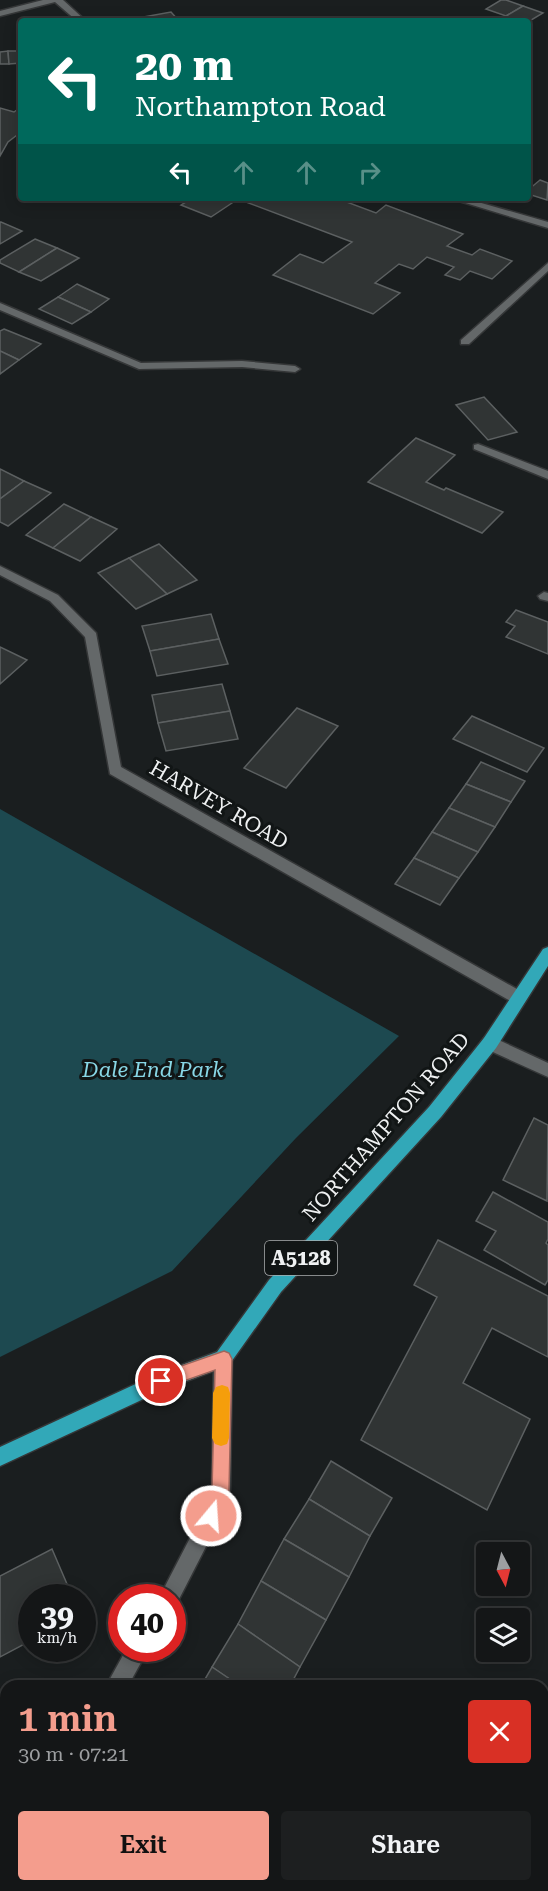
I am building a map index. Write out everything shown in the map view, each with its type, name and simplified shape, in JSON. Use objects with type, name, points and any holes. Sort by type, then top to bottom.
[{"type":"main road","name":"NORTHAMPTON ROAD","points":[[224,1359],[275,1287],[435,1112],[490,1043],[548,953]]},
{"type":"main road","points":[[0,1457],[161,1381],[224,1359]]},
{"type":"street","points":[[0,14],[52,0]]},
{"type":"street","points":[[58,0],[79,18]]},
{"type":"street","points":[[464,201],[548,225]]},
{"type":"street","points":[[465,342],[548,266]]},
{"type":"street","points":[[0,306],[139,366],[242,364],[295,369]]},
{"type":"street","points":[[478,447],[548,475]]},
{"type":"street","name":"HARVEY ROAD","points":[[0,570],[54,598],[91,636],[115,770],[519,998]]},
{"type":"street","points":[[490,1043],[548,1070]]},
{"type":"street","points":[[176,1584],[211,1516],[220,1490],[224,1359]]},
{"type":"street","points":[[120,1680],[131,1662]]},
{"type":"green space","name":"Dale End Park","points":[[0,809],[399,1036],[296,1138],[172,1271],[0,1357]]},
{"type":"building","points":[[501,0],[523,6],[506,16],[486,9]]},
{"type":"building","points":[[523,6],[543,13],[531,20],[531,18],[506,16]]},
{"type":"building","points":[[171,12],[176,18],[138,18]]},
{"type":"building","points":[[8,51],[9,64],[0,64],[0,52]]},
{"type":"building","points":[[8,51],[18,51],[18,63],[9,64]]},
{"type":"building","points":[[0,108],[14,112],[18,109],[18,134],[8,142],[0,156]]},
{"type":"building","points":[[540,180],[548,183],[547,200],[531,195],[531,188]]},
{"type":"building","points":[[187,201],[235,201],[211,217],[181,205]]},
{"type":"building","points":[[243,201],[344,201],[376,213],[386,205],[463,234],[447,246],[472,255],[480,249],[512,261],[492,279],[470,271],[460,280],[445,275],[454,267],[427,257],[413,269],[399,264],[375,283],[400,293],[373,314],[273,275],[300,254],[323,263],[352,242]]},
{"type":"building","points":[[1,222],[22,231],[0,244]]},
{"type":"building","points":[[35,239],[57,248],[19,272],[0,263],[0,260]]},
{"type":"building","points":[[57,248],[79,258],[41,281],[19,272]]},
{"type":"building","points":[[77,284],[109,299],[91,312],[58,297]]},
{"type":"building","points":[[58,297],[91,312],[72,324],[39,309]]},
{"type":"building","points":[[4,329],[41,344],[19,360],[0,351],[0,331]]},
{"type":"building","points":[[0,351],[19,360],[0,374]]},
{"type":"building","points":[[484,397],[517,432],[488,440],[456,405]]},
{"type":"building","points":[[416,438],[455,455],[426,482],[503,512],[482,533],[368,482]]},
{"type":"building","points":[[0,469],[24,481],[0,499]]},
{"type":"building","points":[[24,481],[51,493],[8,526],[0,522],[0,499]]},
{"type":"building","points":[[64,504],[91,517],[53,548],[26,535]]},
{"type":"building","points":[[91,517],[117,529],[80,561],[53,548]]},
{"type":"building","points":[[159,544],[197,580],[167,594],[129,558]]},
{"type":"building","points":[[129,558],[167,594],[136,609],[98,573]]},
{"type":"building","points":[[516,610],[548,622],[548,654],[506,637],[515,626],[506,622]]},
{"type":"building","points":[[211,614],[219,639],[150,651],[142,626]]},
{"type":"building","points":[[219,639],[228,664],[157,676],[150,651]]},
{"type":"building","points":[[0,647],[27,660],[0,684]]},
{"type":"building","points":[[222,684],[230,711],[158,723],[152,695]]},
{"type":"building","points":[[297,708],[338,726],[286,788],[244,768]]},
{"type":"building","points":[[230,711],[238,739],[166,751],[158,723]]},
{"type":"building","points":[[472,716],[544,748],[527,772],[453,739]]},
{"type":"building","points":[[481,762],[525,781],[511,802],[466,784]]},
{"type":"building","points":[[466,784],[511,802],[495,827],[449,808]]},
{"type":"building","points":[[449,808],[495,827],[478,852],[432,832]]},
{"type":"building","points":[[432,832],[478,852],[459,878],[414,858]]},
{"type":"building","points":[[414,858],[459,878],[440,905],[395,884]]},
{"type":"building","points":[[534,1118],[548,1125],[547,1201],[503,1180]]},
{"type":"building","points":[[493,1192],[548,1222],[546,1243],[548,1245],[548,1280],[545,1285],[484,1250],[496,1231],[476,1221]]},
{"type":"building","points":[[438,1240],[548,1296],[548,1357],[492,1328],[463,1383],[530,1419],[487,1510],[361,1440],[437,1297],[414,1285]]},
{"type":"building","points":[[331,1461],[392,1498],[370,1536],[309,1499]]},
{"type":"building","points":[[309,1499],[370,1536],[349,1577],[284,1539]]},
{"type":"building","points":[[284,1539],[349,1577],[326,1620],[261,1581]]},
{"type":"building","points":[[52,1549],[67,1584],[18,1584],[18,1647],[0,1657],[0,1576]]},
{"type":"building","points":[[261,1581],[326,1620],[300,1667],[238,1624]]},
{"type":"building","points":[[238,1624],[300,1667],[293,1680],[231,1680],[212,1667]]},
{"type":"building","points":[[212,1667],[231,1680],[204,1680]]},
{"type":"slow traffic","points":[[221,1438],[222,1393]]},
{"type":"route","points":[[161,1381],[224,1359],[220,1490],[211,1516]]}]
